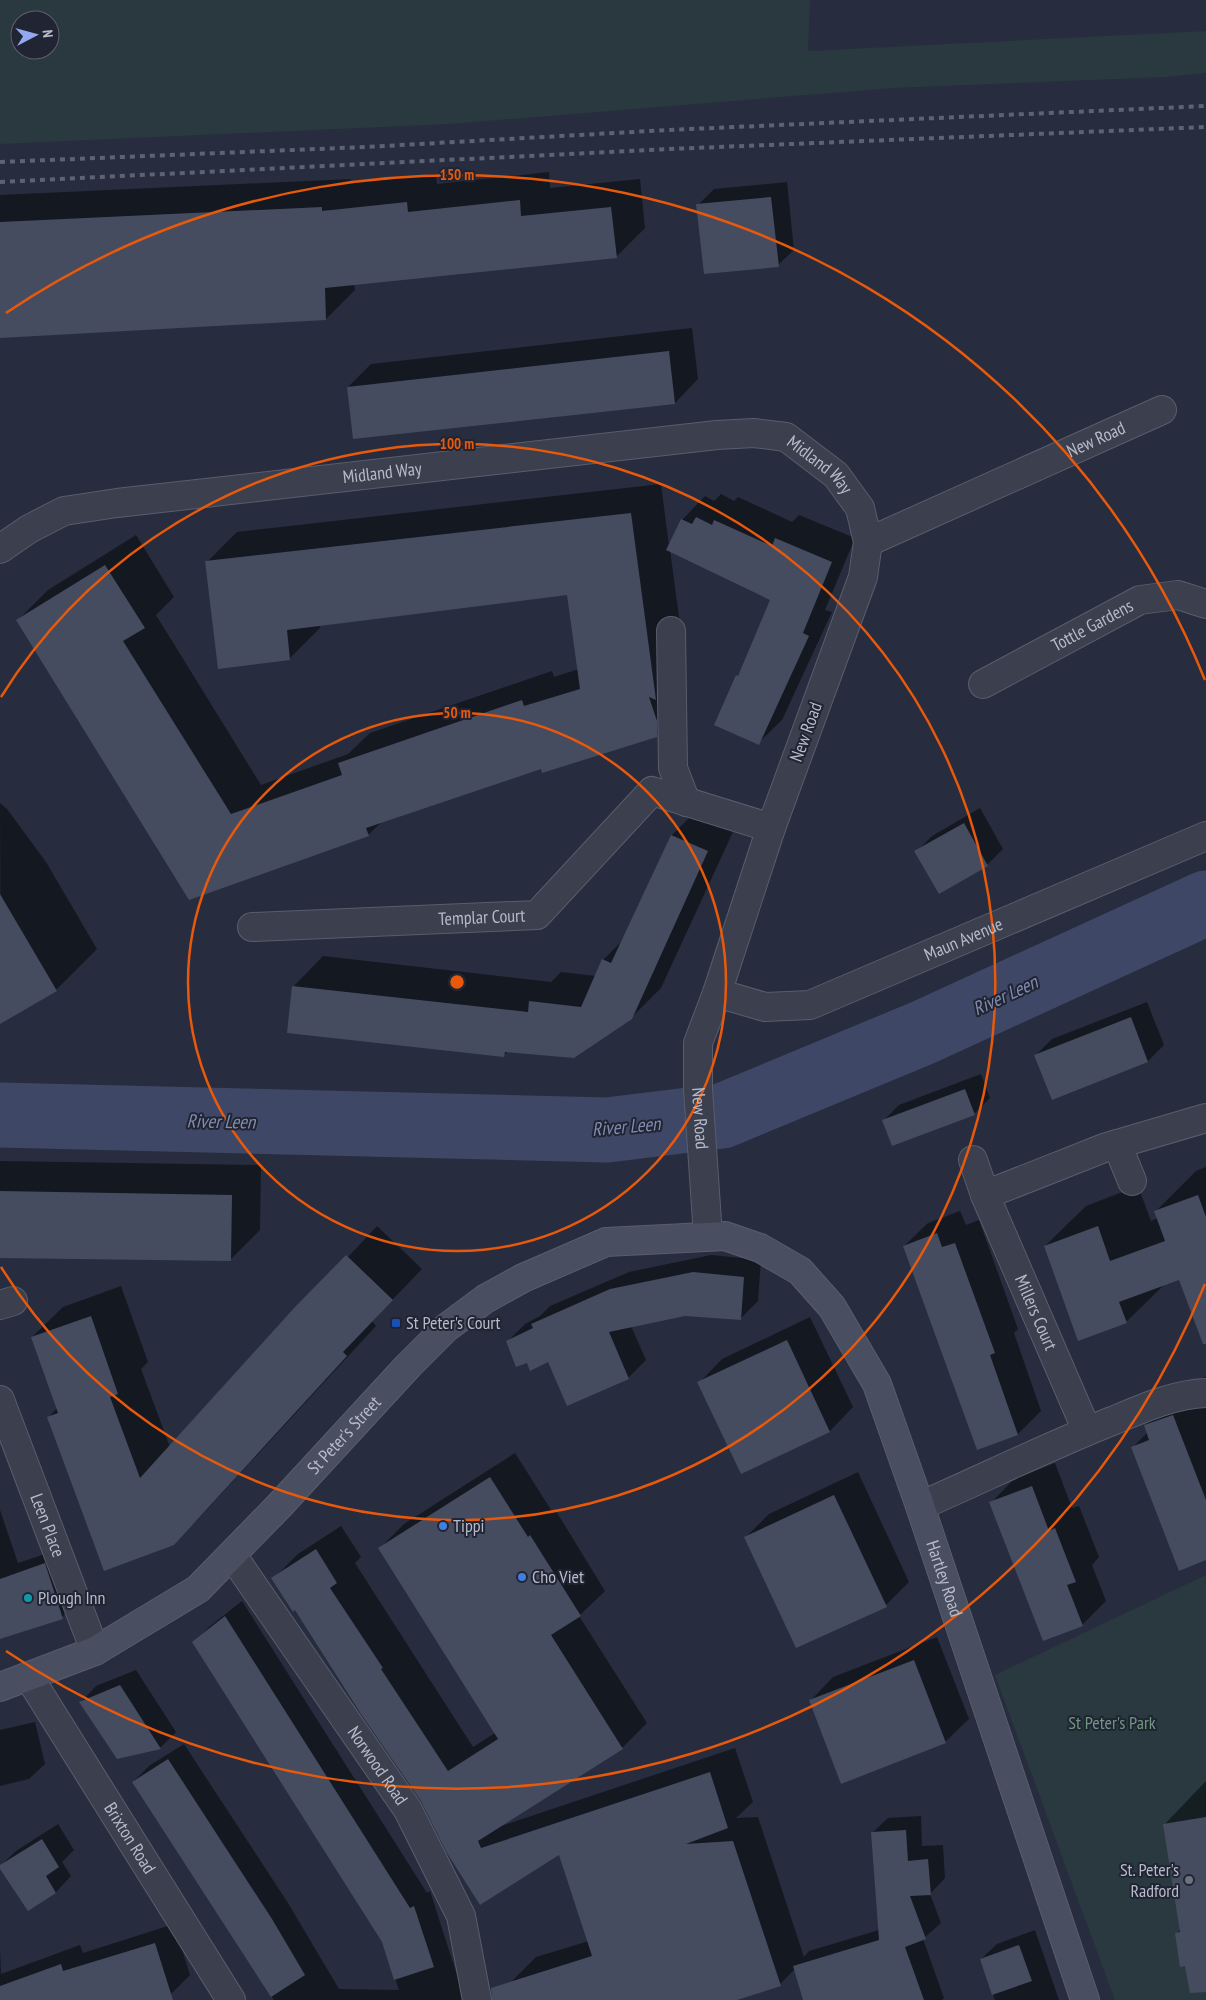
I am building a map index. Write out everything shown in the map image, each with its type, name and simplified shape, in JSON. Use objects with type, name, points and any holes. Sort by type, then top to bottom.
[{"type":"street","name":"New Road","points":[[708,1236],[698,1089],[698,1043],[717,993],[771,828],[863,577],[868,542],[1162,410]]},
{"type":"street","name":"Midland Way","points":[[0,549],[29,529],[64,512],[117,503],[717,435],[754,433],[786,437],[836,475],[860,508],[868,542]]},
{"type":"street","name":"Tottle Gardens","points":[[983,684],[1140,600],[1178,595],[1206,604]]},
{"type":"street","points":[[672,631],[673,768],[686,802]]},
{"type":"street","name":"Templar Court","points":[[252,926],[537,916],[652,791],[771,828]]},
{"type":"street","name":"Maun Avenue","points":[[717,993],[764,1007],[810,1004],[1206,836]]},
{"type":"street","points":[[985,1195],[1117,1144],[1194,1121]]},
{"type":"street","points":[[1117,1144],[1132,1181]]},
{"type":"street","name":"Millers Court","points":[[973,1160],[985,1195],[1087,1431]]},
{"type":"street","name":"Hartley Road","points":[[708,1236],[725,1236],[760,1248],[800,1271],[832,1307],[877,1384],[920,1506],[1085,2000]]},
{"type":"street","name":"St Peter's Street","points":[[0,1687],[95,1652],[198,1589],[280,1505],[408,1366],[446,1328],[485,1299],[523,1278],[606,1242],[708,1236]]},
{"type":"street","points":[[920,1506],[1087,1431],[1192,1393],[1206,1393]]},
{"type":"street","name":"Leen Place","points":[[0,1400],[95,1652]]},
{"type":"street","name":"Norwood Road","points":[[232,1555],[408,1810],[461,1916],[477,2000]]},
{"type":"street","name":"Brixton Road","points":[[29,1677],[231,2000]]},
{"type":"green space","points":[[0,0],[810,0],[808,51],[1206,31],[1206,73],[1165,77],[893,88],[449,124],[0,144]]},
{"type":"green space","name":"St Peter's Park","points":[[1206,1575],[1206,2000],[1115,2000],[995,1675]]},
{"type":"building","points":[[771,197],[779,267],[704,274],[696,204]]},
{"type":"building","points":[[520,200],[521,216],[611,207],[617,258],[325,288],[326,320],[0,338],[0,222],[322,207],[322,211],[407,202],[408,212]]},
{"type":"building","points":[[669,351],[675,404],[353,439],[347,387]]},
{"type":"building","points":[[631,513],[656,700],[649,697],[657,721],[657,737],[542,773],[541,769],[366,828],[369,836],[189,900],[16,620],[105,565],[145,628],[123,641],[231,814],[342,775],[338,763],[522,700],[524,706],[580,689],[567,595],[287,630],[290,660],[218,669],[205,561]]},
{"type":"building","points":[[696,517],[712,525],[714,520],[772,546],[775,538],[832,562],[803,633],[809,636],[759,745],[714,725],[736,675],[738,676],[770,600],[666,550],[681,519],[692,524]]},
{"type":"building","points":[[964,823],[988,866],[939,894],[914,851]]},
{"type":"building","points":[[671,835],[708,851],[632,1019],[574,1058],[505,1052],[504,1057],[287,1033],[292,986],[528,1012],[529,1001],[581,1007],[602,959],[611,963]]},
{"type":"building","points":[[0,894],[57,991],[0,1024]]},
{"type":"building","points":[[1131,1017],[1148,1062],[1052,1100],[1034,1055]]},
{"type":"building","points":[[965,1089],[975,1115],[892,1146],[882,1120]]},
{"type":"building","points":[[0,1191],[232,1195],[231,1261],[0,1258]]},
{"type":"building","points":[[1198,1195],[1206,1217],[1206,1344],[1203,1344],[1179,1280],[1119,1302],[1127,1323],[1078,1341],[1044,1246],[1098,1226],[1110,1261],[1165,1241],[1154,1211]]},
{"type":"building","points":[[937,1233],[942,1247],[955,1243],[995,1353],[990,1355],[1018,1435],[977,1450],[903,1246]]},
{"type":"building","points":[[346,1255],[393,1300],[343,1352],[347,1356],[174,1545],[104,1571],[47,1417],[58,1413],[31,1337],[91,1316],[118,1394],[110,1397],[140,1478],[295,1307]]},
{"type":"building","points":[[693,1272],[744,1277],[741,1320],[685,1316],[609,1332],[629,1379],[567,1406],[548,1362],[530,1371],[527,1363],[516,1367],[506,1341],[533,1328],[531,1324],[610,1289]]},
{"type":"building","points":[[787,1340],[830,1432],[741,1474],[697,1382]]},
{"type":"building","points":[[1173,1415],[1206,1500],[1206,1560],[1179,1571],[1131,1447],[1149,1440],[1144,1425]]},
{"type":"building","points":[[490,1477],[528,1537],[530,1535],[581,1616],[551,1635],[623,1749],[478,1841],[481,1848],[710,1772],[728,1828],[686,1844],[733,1841],[781,1986],[737,2000],[492,2000],[491,1988],[592,1956],[559,1855],[480,1905],[447,1853],[421,1801],[361,1714],[295,1610],[293,1612],[271,1578],[316,1549],[337,1583],[330,1588],[448,1771],[498,1739],[378,1548]]},
{"type":"building","points":[[1032,1486],[1049,1531],[1055,1528],[1076,1582],[1067,1585],[1083,1626],[1043,1641],[989,1502]]},
{"type":"building","points":[[834,1495],[887,1607],[796,1648],[744,1537]]},
{"type":"building","name":"Plough Inn","points":[[45,1563],[63,1619],[0,1639],[0,1579]]},
{"type":"building","points":[[225,1616],[410,1908],[414,1906],[434,1967],[394,1980],[382,1942],[192,1642]]},
{"type":"building","points":[[914,1660],[946,1743],[841,1784],[809,1700]]},
{"type":"building","points":[[120,1685],[161,1749],[117,1759],[79,1702]]},
{"type":"building","points":[[168,1759],[272,1919],[305,1975],[271,1997],[132,1782]]},
{"type":"building","name":"St. Peter's Radford","points":[[1206,1817],[1206,1992],[1190,1993],[1185,1966],[1180,1967],[1175,1933],[1180,1932],[1163,1824]]},
{"type":"building","points":[[906,1830],[908,1861],[928,1859],[931,1895],[910,1896],[926,1939],[905,1947],[924,2000],[803,2000],[793,1966],[879,1940],[871,1832]]},
{"type":"building","points":[[42,1839],[59,1867],[46,1876],[56,1893],[28,1911],[0,1869],[0,1865]]},
{"type":"building","points":[[155,1943],[173,2000],[0,2000],[0,1986],[61,1964],[63,1971]]},
{"type":"building","points":[[1019,1945],[1032,1981],[992,1995],[980,1959]]},
{"type":"waterway","name":"River Leen","points":[[0,1115],[607,1130],[722,1116],[922,1033],[1206,903]]},
{"type":"railway","points":[[0,162],[366,147],[668,130],[1206,106]]},
{"type":"railway","points":[[0,182],[670,149],[1206,127]]},
{"type":"place","name":"St Peter's Court","points":[[396,1323]]},
{"type":"place","name":"Tippi","points":[[443,1526]]},
{"type":"place","name":"Cho Viet","points":[[522,1577]]},
{"type":"place","name":"Plough Inn","points":[[28,1598]]},
{"type":"place","name":"St. Peter's Radford","points":[[1189,1880]]}]
